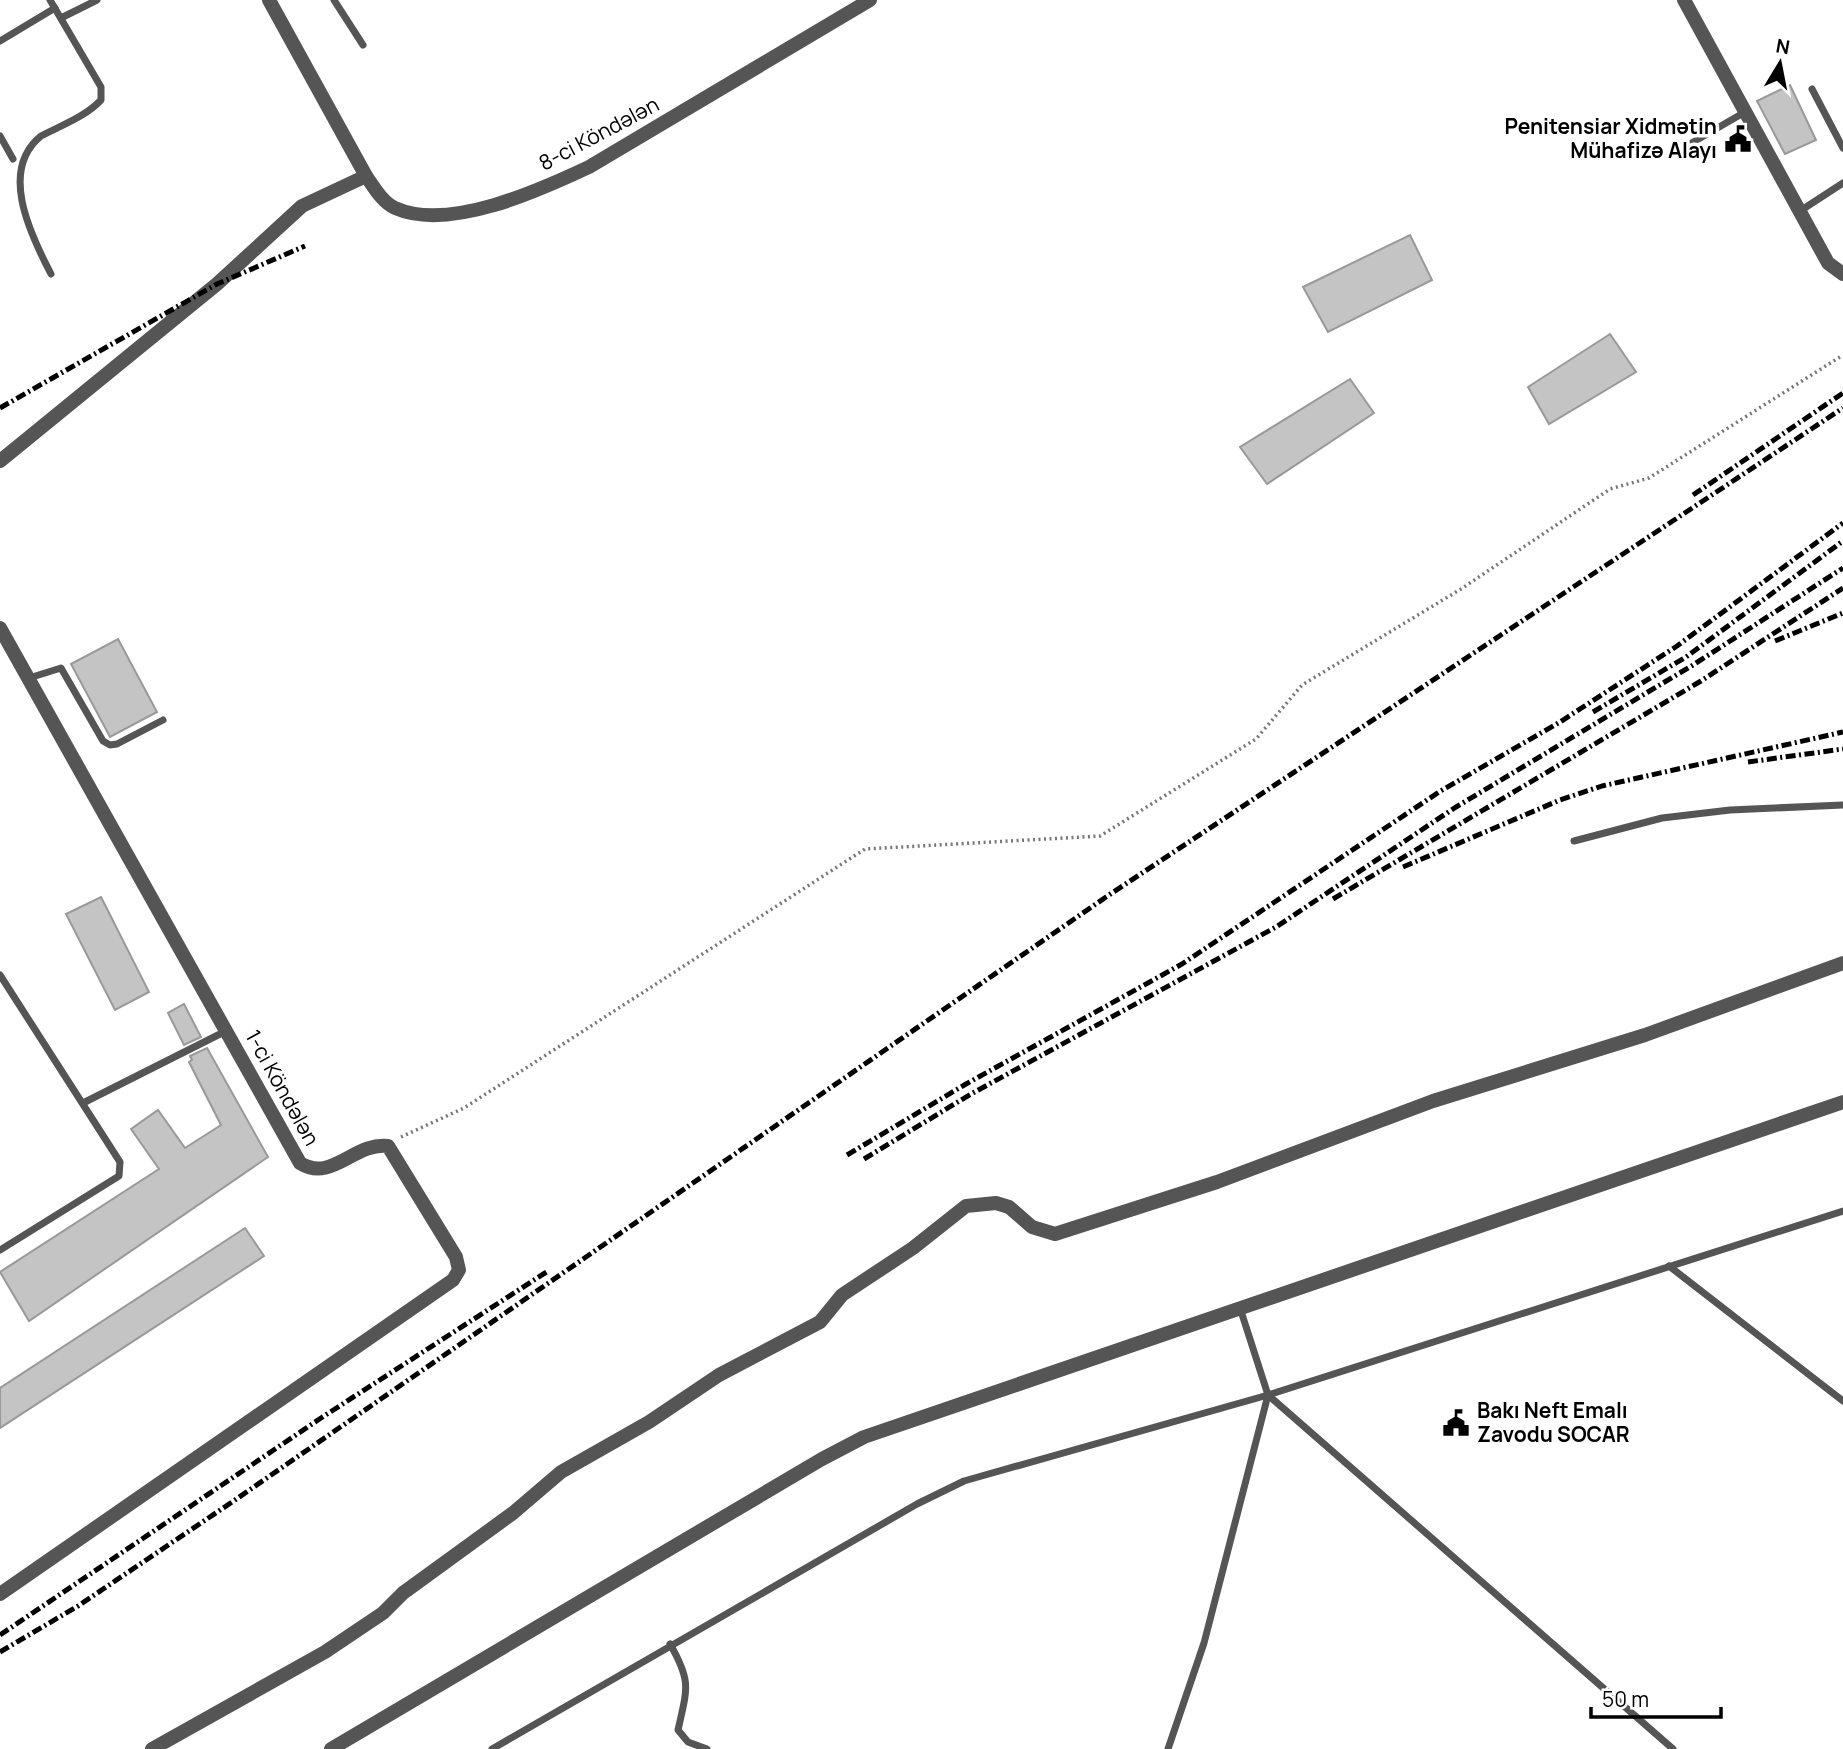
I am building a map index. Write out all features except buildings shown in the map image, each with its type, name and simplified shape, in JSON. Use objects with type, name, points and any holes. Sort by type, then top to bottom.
[{"type":"street","name":"8-ci Köndələn","points":[[269,0],[366,176],[393,207],[409,212],[463,212],[484,209],[550,185],[589,167],[870,0]]},
{"type":"street","points":[[1684,0],[1828,263],[1843,274]]},
{"type":"street","points":[[0,461],[217,284],[302,206],[366,176]]},
{"type":"street","name":"1-ci Köndələn","points":[[0,628],[300,1163],[312,1170],[320,1170],[363,1149],[388,1146]]},
{"type":"street","points":[[152,1749],[325,1652],[383,1613],[402,1593],[503,1521],[561,1472],[649,1422],[719,1375],[820,1322],[842,1295],[913,1248],[966,1206],[996,1203],[1009,1207],[1032,1227],[1055,1234],[1217,1182],[1433,1101],[1646,1035],[1843,963]]},
{"type":"street","points":[[331,1749],[810,1466],[864,1437],[1843,1102]]},
{"type":"street","points":[[0,1594],[453,1280],[458,1270],[456,1257],[388,1146]]},
{"type":"lane","points":[[11,168],[13,159],[25,144],[91,110],[101,100],[102,87],[50,0]]},
{"type":"lane","points":[[61,18],[97,0]]},
{"type":"lane","points":[[334,0],[362,45]]},
{"type":"lane","points":[[0,40],[55,9]]},
{"type":"lane","points":[[1812,89],[1843,148]]},
{"type":"lane","points":[[1671,155],[1745,112]]},
{"type":"lane","points":[[0,135],[13,159]]},
{"type":"lane","points":[[1800,211],[1843,183]]},
{"type":"lane","points":[[11,188],[12,198],[51,274]]},
{"type":"lane","points":[[29,678],[61,668],[103,741],[110,746],[163,720]]},
{"type":"lane","points":[[1574,841],[1662,818],[1730,810],[1843,804]]},
{"type":"lane","points":[[0,975],[120,1161],[119,1176],[0,1250]]},
{"type":"lane","points":[[83,1103],[226,1031]]},
{"type":"lane","points":[[492,1749],[670,1644],[917,1504],[964,1481],[1268,1395],[1843,1210]]},
{"type":"lane","points":[[1669,1266],[1843,1401]]},
{"type":"lane","points":[[1240,1308],[1268,1395],[1673,1749]]},
{"type":"lane","points":[[1168,1749],[1204,1643],[1268,1395]]},
{"type":"lane","points":[[670,1644],[685,1671],[687,1690],[678,1730],[688,1742],[707,1749]]},
{"type":"path","points":[[388,1146],[412,1130],[464,1108],[865,849],[1100,836],[1256,739],[1302,685],[1461,589],[1610,489],[1649,478],[1843,355]]},
{"type":"railway","points":[[0,408],[217,284],[305,246]]},
{"type":"railway","points":[[1693,495],[1843,393]]},
{"type":"railway","points":[[0,1652],[78,1606],[235,1500],[1106,897],[1843,408]]},
{"type":"railway","points":[[847,1155],[966,1084],[1182,964],[1439,792],[1560,722],[1677,646],[1843,523]]},
{"type":"railway","points":[[1593,712],[1686,657],[1843,541]]},
{"type":"railway","points":[[864,1159],[971,1094],[1276,927],[1456,807],[1693,665],[1843,568]]},
{"type":"railway","points":[[1333,899],[1701,681],[1843,588]]},
{"type":"railway","points":[[1775,641],[1843,613]]},
{"type":"railway","points":[[1403,867],[1560,800],[1602,786],[1843,732]]},
{"type":"railway","points":[[1748,762],[1843,749]]},
{"type":"railway","points":[[0,1635],[321,1418],[548,1271]]},
{"type":"place","name":"Penitensiar Xidmətin Mühafizə Alayı","points":[[1738,139]]},
{"type":"place","name":"Bakı Neft Emalı Zavodu SOCAR","points":[[1456,1423]]}]
